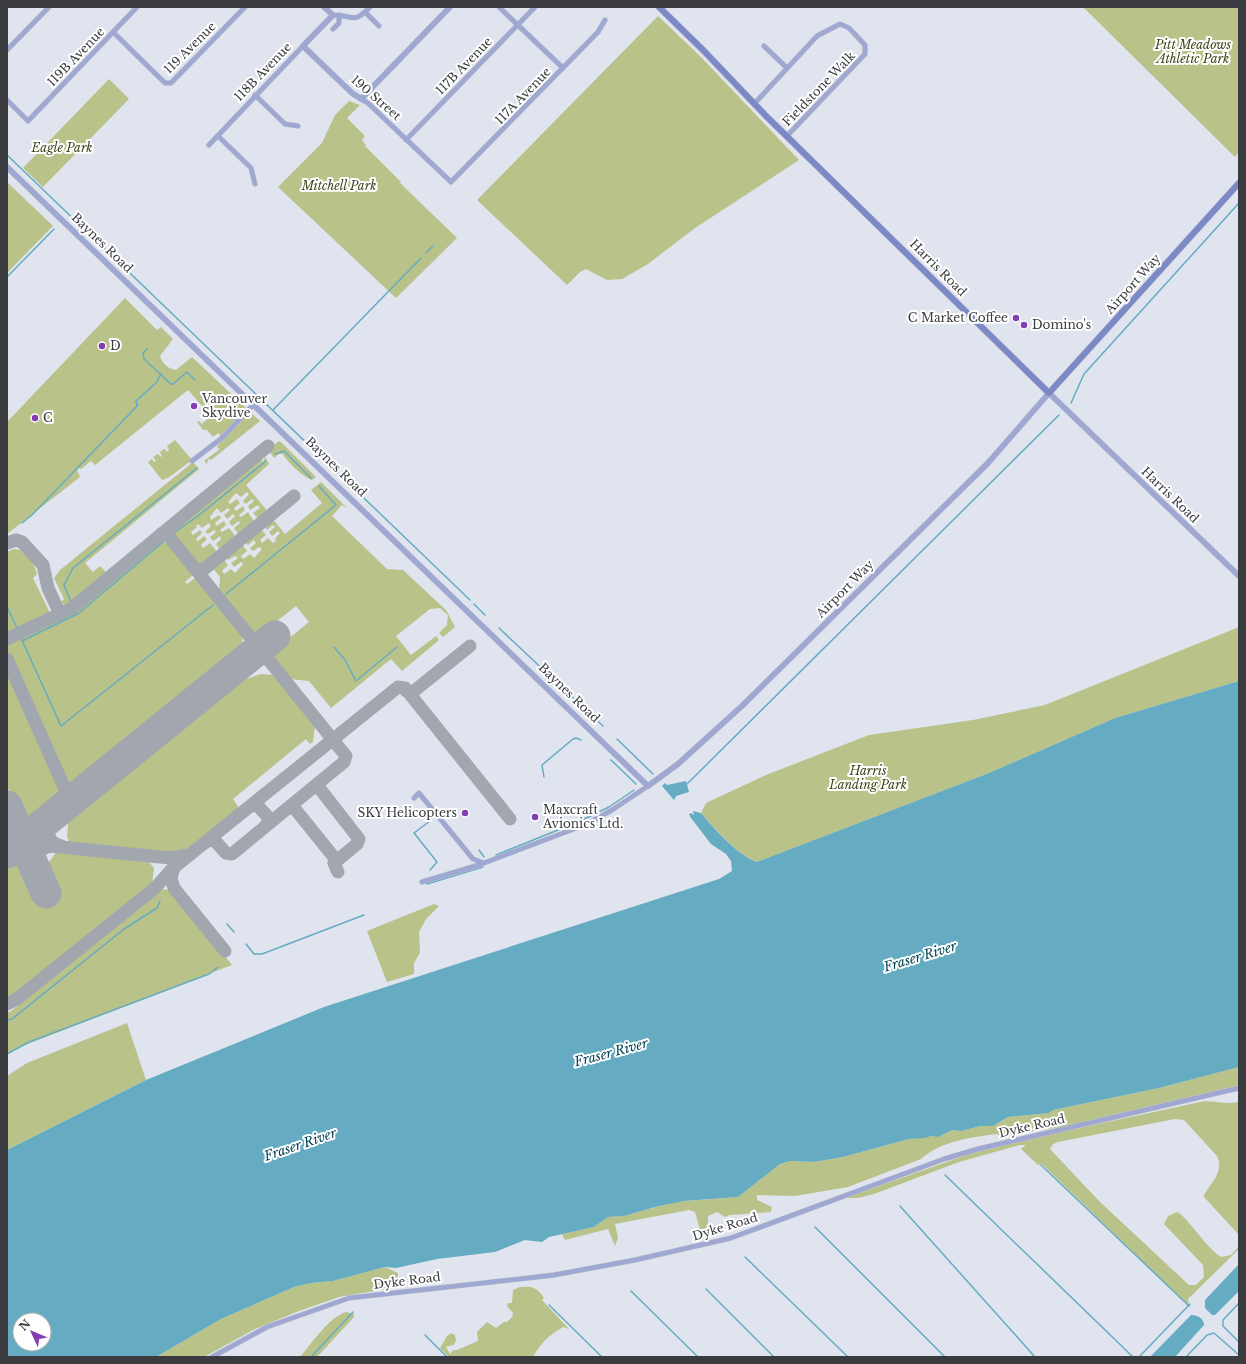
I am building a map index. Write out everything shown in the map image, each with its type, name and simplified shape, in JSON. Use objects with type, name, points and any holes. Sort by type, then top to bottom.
[{"type":"main road","name":"Harris Road","points":[[659,7],[703,50],[754,104],[1049,393]]},
{"type":"main road","name":"Airport Way","points":[[1049,393],[1239,183]]},
{"type":"street","points":[[7,50],[49,7]]},
{"type":"street","name":"119B Avenue","points":[[7,100],[28,121],[137,7]]},
{"type":"street","name":"119 Avenue","points":[[113,32],[165,83],[171,83],[245,7]]},
{"type":"street","points":[[324,7],[333,15],[344,15],[353,19],[358,18],[370,7]]},
{"type":"street","points":[[361,99],[450,7]]},
{"type":"street","points":[[499,7],[563,68]]},
{"type":"street","name":"117B Avenue","points":[[406,140],[535,7]]},
{"type":"street","points":[[365,12],[379,26]]},
{"type":"street","name":"118B Avenue","points":[[210,145],[255,95],[333,15]]},
{"type":"street","points":[[333,29],[338,23],[340,15]]},
{"type":"street","name":"117A Avenue","points":[[451,182],[602,28],[605,20]]},
{"type":"street","name":"Fieldstone Walk","points":[[787,68],[818,36],[833,26],[842,25],[856,35],[865,45],[866,51],[864,57],[787,136]]},
{"type":"street","name":"190 Street","points":[[303,46],[352,93],[368,103],[451,182]]},
{"type":"street","points":[[754,104],[787,68],[764,46]]},
{"type":"street","points":[[255,95],[285,124],[298,126]]},
{"type":"street","points":[[218,136],[251,168],[255,184]]},
{"type":"street","name":"Baynes Road","points":[[7,166],[648,786]]},
{"type":"street","name":"Harris Road","points":[[1049,393],[1239,576]]},
{"type":"street","name":"Airport Way","points":[[422,882],[486,863],[580,827],[608,812],[678,764],[743,705],[988,463],[1049,393]]},
{"type":"street","points":[[192,461],[222,438],[254,404]]},
{"type":"street","points":[[414,798],[419,793],[473,859],[479,863],[486,863]]},
{"type":"street","name":"Dyke Road","points":[[212,1357],[267,1327],[350,1298],[554,1275],[709,1244],[738,1236],[978,1149],[1239,1088]]},
{"type":"green space","name":"Pitt Meadows Athletic Park","points":[[1083,7],[1239,7],[1239,152],[1235,157]]},
{"type":"green space","points":[[658,16],[700,56],[799,160],[695,228],[648,264],[622,279],[607,280],[586,269],[580,272],[567,285],[477,200]]},
{"type":"green space","name":"Eagle Park","points":[[109,79],[129,99],[43,187],[23,168]]},
{"type":"green space","name":"Mitchell Park","points":[[349,101],[360,105],[347,118],[365,136],[362,140],[366,145],[365,146],[401,182],[400,183],[457,238],[396,298],[278,187],[322,143],[335,115]]},
{"type":"green space","points":[[7,182],[53,226],[7,273]]},
{"type":"green space","points":[[125,298],[157,330],[161,327],[173,339],[160,356],[166,365],[176,370],[192,357],[247,409],[221,436],[218,433],[213,437],[207,430],[203,430],[197,422],[199,421],[202,424],[211,416],[188,390],[95,465],[91,461],[81,469],[79,468],[77,470],[80,477],[7,534],[7,422]]},
{"type":"green space","points":[[250,412],[260,421],[211,460],[208,459],[207,464],[204,461],[220,449],[217,448],[218,445]]},
{"type":"green space","points":[[175,440],[192,460],[168,478],[162,480],[148,462],[152,459],[154,462],[156,461],[153,457],[158,454],[161,457],[160,452],[164,449],[168,452],[169,450],[167,446]]},
{"type":"green space","points":[[279,441],[316,477],[312,480],[300,473],[291,465],[283,454],[279,454],[274,458],[268,450]]},
{"type":"green space","points":[[265,457],[269,464],[246,485],[268,512],[258,519],[253,513],[260,508],[258,505],[250,510],[248,506],[254,501],[252,499],[246,504],[243,501],[249,494],[247,492],[241,497],[236,493],[228,502],[230,504],[237,499],[240,503],[234,508],[236,511],[243,506],[245,510],[239,515],[241,517],[248,512],[255,523],[239,535],[234,528],[240,523],[239,521],[232,526],[229,522],[235,516],[233,514],[227,519],[224,515],[230,510],[228,508],[221,513],[217,508],[210,517],[211,520],[219,515],[221,518],[215,523],[216,526],[224,521],[226,525],[220,530],[222,532],[229,528],[236,537],[220,550],[216,544],[221,539],[220,536],[213,541],[210,537],[216,532],[214,530],[208,534],[205,532],[211,526],[209,523],[202,528],[198,524],[196,525],[197,527],[191,532],[193,535],[200,530],[202,533],[196,539],[198,541],[204,536],[207,539],[201,545],[203,548],[210,543],[217,552],[199,566],[173,535],[172,531],[261,459],[263,462]]},
{"type":"green space","points":[[193,462],[199,469],[85,563],[93,572],[100,566],[108,574],[67,608],[61,602],[64,599],[54,578],[60,570]]},
{"type":"green space","points":[[321,482],[347,508],[342,505],[332,516],[387,569],[403,570],[446,610],[455,627],[443,637],[439,633],[447,625],[448,615],[440,608],[430,609],[396,636],[411,655],[436,636],[439,640],[402,671],[391,659],[331,708],[309,681],[290,679],[270,654],[309,622],[296,606],[257,637],[219,591],[220,577],[212,567],[222,558],[228,565],[222,571],[224,574],[231,569],[235,573],[243,564],[241,562],[234,567],[231,563],[238,558],[235,556],[228,560],[225,556],[241,543],[247,551],[241,556],[243,559],[250,554],[254,558],[262,549],[259,547],[253,551],[250,548],[256,543],[254,540],[248,545],[244,541],[260,528],[266,535],[260,540],[262,543],[268,538],[273,543],[276,541],[275,539],[280,533],[278,531],[272,536],[269,532],[275,527],[273,525],[267,530],[263,525],[272,518],[285,534],[322,503],[311,490]]},
{"type":"green space","points":[[163,539],[193,575],[185,582],[187,584],[195,578],[243,636],[241,650],[74,785],[66,782],[7,652],[7,643],[69,612],[115,574],[117,576]]},
{"type":"green space","points":[[14,549],[21,550],[33,562],[37,574],[33,578],[51,615],[7,636],[7,552]]},
{"type":"green space","name":"Harris Landing Park","points":[[1239,627],[1239,681],[1115,718],[989,773],[757,862],[742,854],[735,848],[701,813],[706,803],[766,775],[869,735],[973,720],[1045,705]]},
{"type":"green space","points":[[7,667],[60,784],[58,798],[29,822],[22,820],[7,786]]},
{"type":"green space","points":[[261,674],[274,675],[315,726],[313,742],[310,744],[306,739],[233,799],[239,808],[190,848],[173,853],[69,842],[67,836],[69,816],[234,683]]},
{"type":"green space","points":[[57,851],[148,861],[154,868],[152,884],[16,994],[7,997],[7,867],[21,855],[39,896],[54,890],[44,869]]},
{"type":"green space","points":[[161,889],[172,890],[232,965],[20,1047],[7,1055],[7,1011],[10,1012]]},
{"type":"green space","points":[[434,904],[439,906],[426,919],[419,932],[420,953],[414,963],[414,974],[387,982],[367,931]]},
{"type":"green space","points":[[127,1023],[146,1080],[7,1150],[7,1076],[27,1063]]},
{"type":"green space","points":[[1239,1067],[1239,1085],[1232,1087],[1062,1127],[1019,1133],[1002,1138],[997,1134],[957,1141],[938,1148],[921,1159],[848,1187],[795,1196],[757,1195],[757,1200],[772,1207],[771,1212],[730,1215],[725,1217],[717,1212],[708,1216],[708,1232],[700,1230],[695,1212],[689,1210],[615,1224],[618,1238],[615,1246],[608,1229],[565,1240],[562,1234],[594,1227],[608,1217],[624,1216],[674,1202],[738,1197],[780,1164],[790,1161],[814,1162],[843,1157],[909,1139],[931,1136],[938,1137],[952,1130],[961,1131],[981,1126],[993,1126],[1008,1117],[1049,1113],[1053,1110],[1159,1088]]},
{"type":"green space","points":[[1205,1101],[1229,1103],[1239,1102],[1239,1235],[1204,1197],[1218,1172],[1219,1161],[1217,1156],[1184,1120],[1175,1119],[1058,1142],[1053,1144],[1050,1149],[1100,1202],[1189,1285],[1196,1285],[1204,1277],[1203,1265],[1164,1224],[1168,1216],[1177,1212],[1180,1214],[1221,1257],[1231,1255],[1239,1246],[1238,1250],[1188,1299],[1189,1306],[1042,1164],[1038,1165],[1021,1149],[1026,1145],[1020,1145],[959,1162],[874,1194],[858,1198],[845,1198],[986,1148]]},
{"type":"green space","points":[[385,1267],[398,1273],[398,1281],[392,1288],[339,1297],[299,1311],[253,1330],[204,1357],[156,1357],[221,1319],[294,1287],[311,1283],[333,1281]]},
{"type":"green space","points":[[520,1287],[531,1287],[536,1289],[544,1298],[542,1300],[569,1329],[563,1327],[554,1333],[542,1343],[533,1357],[449,1357],[440,1348],[447,1336],[451,1333],[455,1335],[456,1341],[453,1346],[446,1347],[450,1354],[453,1350],[457,1350],[478,1341],[477,1332],[487,1322],[496,1328],[504,1322],[507,1322],[512,1317],[513,1313],[507,1306],[508,1303],[512,1303],[513,1290]]},
{"type":"green space","points":[[346,1312],[354,1314],[354,1317],[317,1357],[300,1357],[333,1319]]},
{"type":"water","name":"Fraser River","points":[[1239,681],[1239,1067],[1159,1088],[1053,1110],[1049,1113],[1008,1117],[993,1126],[981,1126],[961,1131],[952,1130],[938,1137],[931,1136],[909,1139],[843,1157],[814,1162],[790,1161],[780,1164],[738,1197],[684,1201],[659,1206],[624,1216],[608,1217],[594,1227],[549,1237],[542,1242],[525,1240],[495,1252],[437,1259],[396,1268],[385,1267],[333,1281],[311,1283],[294,1287],[221,1319],[156,1357],[7,1357],[7,1150],[146,1080],[324,1007],[719,879],[732,871],[731,861],[726,854],[711,844],[691,818],[689,814],[691,813],[694,815],[693,811],[701,813],[735,848],[742,854],[757,862],[989,773],[1115,718]]},
{"type":"water","points":[[686,781],[689,792],[676,796],[674,800],[662,786],[665,783],[667,785]]},
{"type":"water","points":[[1239,1264],[1239,1291],[1215,1315],[1212,1315],[1205,1308],[1205,1300]]},
{"type":"water","points":[[1191,1315],[1200,1318],[1204,1325],[1175,1357],[1150,1357]]},
{"type":"waterway","points":[[7,155],[470,600]]},
{"type":"waterway","points":[[1071,403],[1084,374],[1239,203]]},
{"type":"waterway","points":[[7,277],[54,229]]},
{"type":"waterway","points":[[426,253],[433,246]]},
{"type":"waterway","points":[[273,410],[421,258]]},
{"type":"waterway","points":[[147,349],[143,353],[144,359],[171,384],[187,372],[195,380]]},
{"type":"waterway","points":[[137,406],[136,401],[156,383],[161,374]]},
{"type":"waterway","points":[[22,523],[32,515],[138,405]]},
{"type":"waterway","points":[[687,784],[1059,415]]},
{"type":"waterway","points":[[275,454],[284,451],[311,478]]},
{"type":"waterway","points":[[175,532],[198,516],[266,461]]},
{"type":"waterway","points":[[71,602],[64,585],[73,568],[197,468]]},
{"type":"waterway","points":[[226,594],[336,505],[319,486]]},
{"type":"waterway","points":[[22,641],[79,613],[163,542]]},
{"type":"waterway","points":[[474,604],[485,615]]},
{"type":"waterway","points":[[21,638],[61,726],[213,605]]},
{"type":"waterway","points":[[7,607],[17,628]]},
{"type":"waterway","points":[[499,628],[603,726]]},
{"type":"waterway","points":[[334,647],[345,660],[356,681],[397,647]]},
{"type":"waterway","points":[[544,777],[542,765],[573,739],[576,738],[581,740]]},
{"type":"waterway","points":[[617,739],[653,774]]},
{"type":"waterway","points":[[611,760],[636,784]]},
{"type":"waterway","points":[[570,826],[609,807],[634,790]]},
{"type":"waterway","points":[[430,870],[437,862],[414,833],[432,818]]},
{"type":"waterway","points":[[496,855],[563,828]]},
{"type":"waterway","points":[[479,850],[484,857]]},
{"type":"waterway","points":[[427,884],[483,867]]},
{"type":"waterway","points":[[7,1020],[12,1019],[124,929],[157,908],[160,901]]},
{"type":"waterway","points":[[246,944],[254,954],[262,954],[364,915]]},
{"type":"waterway","points":[[227,924],[234,932]]},
{"type":"waterway","points":[[7,1054],[29,1042],[209,974],[218,967]]},
{"type":"waterway","points":[[1041,1165],[1189,1306]]},
{"type":"waterway","points":[[945,1175],[1133,1357]]},
{"type":"waterway","points":[[900,1206],[1035,1357]]},
{"type":"waterway","points":[[815,1227],[945,1357]]},
{"type":"waterway","points":[[745,1257],[848,1357]]},
{"type":"waterway","points":[[706,1289],[774,1357]]},
{"type":"waterway","points":[[631,1291],[698,1357]]},
{"type":"waterway","points":[[1239,1303],[1223,1320],[1223,1326],[1239,1342]]},
{"type":"waterway","points":[[1139,1357],[1190,1304]]},
{"type":"waterway","points":[[549,1305],[602,1357]]},
{"type":"waterway","points":[[311,1357],[353,1312]]},
{"type":"waterway","points":[[1186,1357],[1207,1335],[1214,1333],[1239,1355]]},
{"type":"waterway","points":[[425,1335],[447,1357]]},
{"type":"taxiway","points":[[7,639],[72,608],[268,446]]},
{"type":"taxiway","points":[[194,568],[203,570],[294,496]]},
{"type":"taxiway","points":[[161,534],[167,534],[346,756],[344,762],[232,854],[226,853],[214,840],[207,841]]},
{"type":"taxiway","points":[[7,543],[16,540],[22,542],[43,565],[48,588],[60,614]]},
{"type":"taxiway","points":[[406,691],[414,691],[470,646]]},
{"type":"taxiway","points":[[7,659],[66,791],[67,797],[65,803],[47,827],[52,841],[62,846]]},
{"type":"taxiway","points":[[7,1004],[17,999],[155,888],[172,869],[398,687],[405,688],[510,819]]},
{"type":"taxiway","points":[[312,788],[317,787],[320,789],[359,839],[357,844],[334,863],[338,872]]},
{"type":"taxiway","points":[[251,806],[257,805],[268,817],[269,822],[266,825]]},
{"type":"taxiway","points":[[287,809],[290,807],[295,809],[333,856]]},
{"type":"taxiway","points":[[14,822],[24,835],[39,843]]},
{"type":"taxiway","points":[[7,853],[17,846],[30,844],[170,858],[189,855]]},
{"type":"taxiway","points":[[36,872],[35,863],[38,854],[40,851],[53,846]]},
{"type":"taxiway","points":[[174,868],[171,878],[174,888],[225,951]]},
{"type":"runway","points":[[7,853],[275,636]]},
{"type":"runway","points":[[7,806],[46,893]]},
{"type":"place","name":"C Market Coffee","points":[[1016,318]]},
{"type":"place","name":"Domino's","points":[[1024,325]]},
{"type":"place","name":"D","points":[[102,346]]},
{"type":"place","name":"Vancouver Skydive","points":[[194,406]]},
{"type":"place","name":"C","points":[[35,418]]},
{"type":"place","name":"SKY Helicopters","points":[[465,813]]},
{"type":"place","name":"Maxcraft Avionics Ltd.","points":[[535,817]]}]
